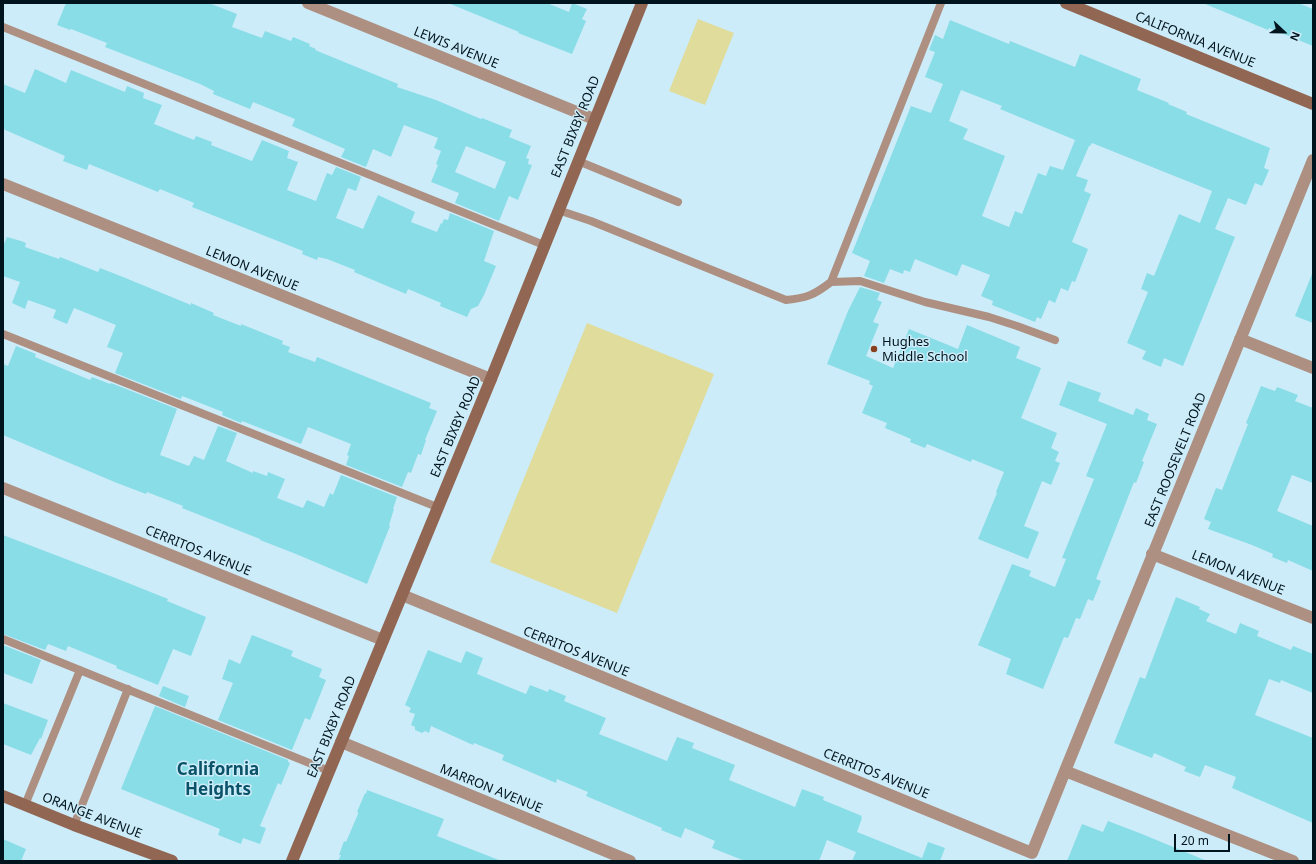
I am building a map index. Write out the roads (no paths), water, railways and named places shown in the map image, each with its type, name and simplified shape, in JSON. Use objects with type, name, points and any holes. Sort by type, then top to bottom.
[{"type":"street","name":"LEWIS AVENUE","points":[[308,3],[594,119]]},
{"type":"street","name":"EAST BIXBY ROAD","points":[[292,861],[491,379],[594,119],[642,3]]},
{"type":"street","name":"CALIFORNIA AVENUE","points":[[1066,3],[1313,104]]},
{"type":"street","name":"EAST ROOSEVELT ROAD","points":[[1065,771],[1313,160]]},
{"type":"street","name":"LEMON AVENUE","points":[[3,184],[491,379]]},
{"type":"street","points":[[1240,338],[1313,368]]},
{"type":"street","name":"CERRITOS AVENUE","points":[[3,488],[383,640]]},
{"type":"street","name":"LEMON AVENUE","points":[[1152,554],[1313,618]]},
{"type":"street","name":"CERRITOS AVENUE","points":[[402,595],[1032,853],[1065,771]]},
{"type":"street","name":"MARRON AVENUE","points":[[341,742],[630,861]]},
{"type":"street","points":[[1065,771],[1293,861]]},
{"type":"street","name":"ORANGE AVENUE","points":[[3,796],[74,825],[172,861]]},
{"type":"lane","points":[[558,210],[591,221],[786,300],[804,298],[820,290],[831,282],[941,3]]},
{"type":"lane","points":[[3,27],[544,245]]},
{"type":"lane","points":[[578,161],[678,202]]},
{"type":"lane","points":[[831,282],[860,281],[925,302],[1017,326],[1055,340]]},
{"type":"lane","points":[[3,334],[438,507]]},
{"type":"lane","points":[[3,639],[329,771]]},
{"type":"lane","points":[[25,805],[80,670]]},
{"type":"lane","points":[[74,825],[128,690]]},
{"type":"place","name":"Hughes Middle School","points":[[874,349]]},
{"type":"district","name":"California Heights","points":[[218,780]]}]
